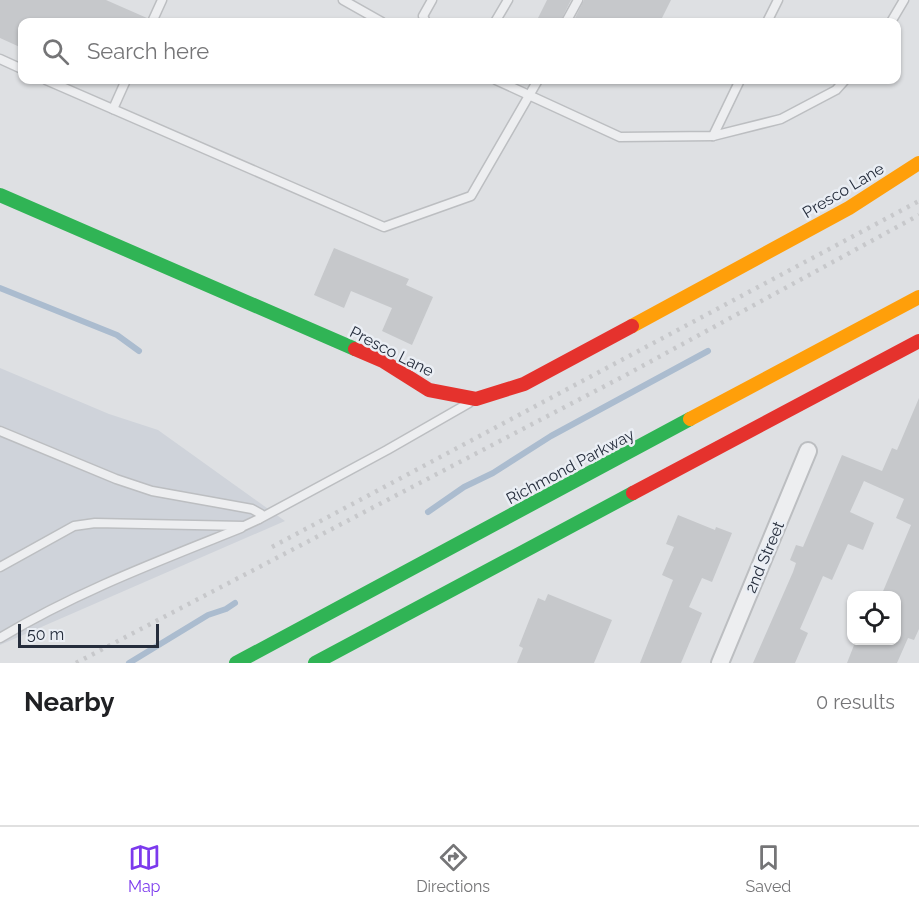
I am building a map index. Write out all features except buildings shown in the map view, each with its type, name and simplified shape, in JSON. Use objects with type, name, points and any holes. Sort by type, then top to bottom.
[{"type":"main road","name":"Presco Lane","points":[[0,195],[383,361],[429,390],[476,399],[524,384],[849,208],[919,163]]},
{"type":"main road","name":"Richmond Parkway","points":[[236,663],[919,297]]},
{"type":"main road","points":[[315,663],[919,341]]},
{"type":"street","name":"2nd Street","points":[[720,663],[808,451]]},
{"type":"lane","points":[[154,18],[162,0]]},
{"type":"lane","points":[[343,0],[375,18]]},
{"type":"lane","points":[[424,18],[432,0]]},
{"type":"lane","points":[[497,18],[508,0]]},
{"type":"lane","points":[[568,18],[578,0]]},
{"type":"lane","points":[[769,18],[778,0]]},
{"type":"lane","points":[[893,18],[904,0]]},
{"type":"lane","points":[[0,59],[18,67]]},
{"type":"lane","points":[[55,84],[384,227],[471,196],[536,84]]},
{"type":"lane","points":[[113,109],[124,84]]},
{"type":"lane","points":[[505,84],[620,137],[713,136],[781,119],[836,90],[842,84]]},
{"type":"lane","points":[[713,136],[738,84]]},
{"type":"lane","points":[[0,638],[41,613],[259,519],[476,399]]},
{"type":"lane","points":[[0,431],[116,479],[152,491],[252,509],[261,514],[259,519]]},
{"type":"lane","points":[[0,567],[74,526],[95,524],[244,526]]},
{"type":"shaded area","points":[[0,368],[109,414],[158,430],[285,521],[0,645]]},
{"type":"waterway","points":[[0,288],[117,335],[139,351]]},
{"type":"waterway","points":[[428,512],[464,487],[493,473],[551,436],[708,351]]},
{"type":"waterway","points":[[129,663],[208,615],[226,609],[235,603]]},
{"type":"railway","points":[[272,547],[919,201]]},
{"type":"railway","points":[[76,663],[624,376],[919,215]]},
{"type":"traffic: fast","points":[[0,195],[355,349]]},
{"type":"traffic: fast","points":[[236,663],[690,419]]},
{"type":"traffic: fast","points":[[315,663],[633,493]]},
{"type":"traffic: slow","points":[[632,326],[849,208],[919,163]]},
{"type":"traffic: slow","points":[[690,419],[919,297]]},
{"type":"traffic: jam","points":[[355,349],[383,361],[429,390],[476,399],[524,384],[632,326]]},
{"type":"traffic: jam","points":[[633,493],[919,341]]}]
